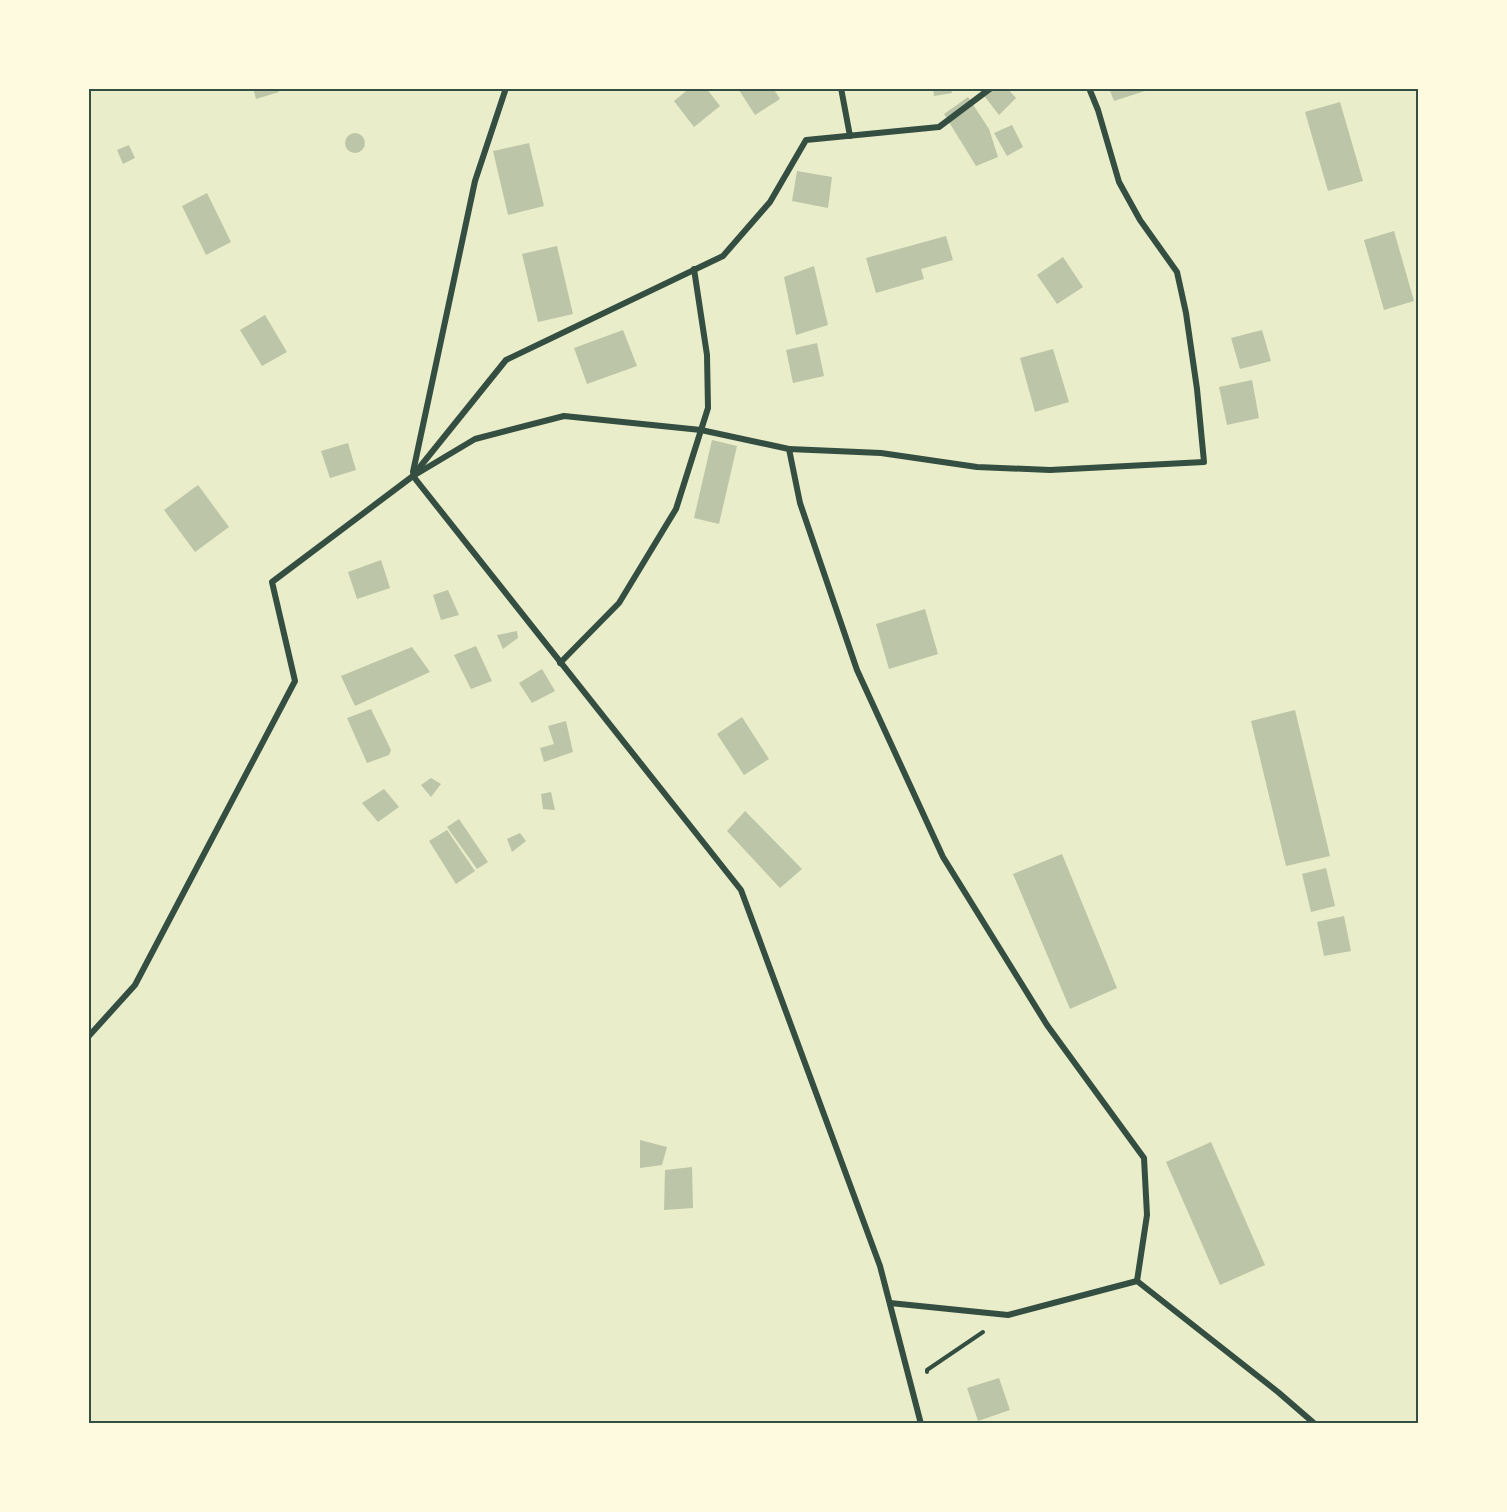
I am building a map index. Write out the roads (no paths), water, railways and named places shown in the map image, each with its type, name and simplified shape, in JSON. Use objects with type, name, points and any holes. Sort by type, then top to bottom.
[{"type":"street","points":[[412,476],[475,181],[506,88]]},
{"type":"street","points":[[841,88],[850,136]]},
{"type":"street","points":[[412,476],[506,360],[723,256],[770,202],[806,140],[939,127],[991,88]]},
{"type":"street","points":[[88,1037],[135,985],[296,681],[272,582],[412,476],[475,439],[564,416],[700,430],[789,449],[881,453],[977,467],[1050,470],[1204,462],[1197,389],[1186,313],[1177,272],[1140,220],[1119,182],[1098,110],[1089,88]]},
{"type":"street","points":[[560,663],[619,603],[676,509],[708,408],[706,356],[694,269]]},
{"type":"street","points":[[789,449],[800,503],[857,670],[943,857],[1047,1025],[1144,1158],[1147,1215],[1137,1281]]},
{"type":"street","points":[[412,476],[741,890],[880,1266],[921,1424]]},
{"type":"street","points":[[890,1303],[1008,1315],[1137,1281]]},
{"type":"street","points":[[1137,1281],[1315,1424]]}]
